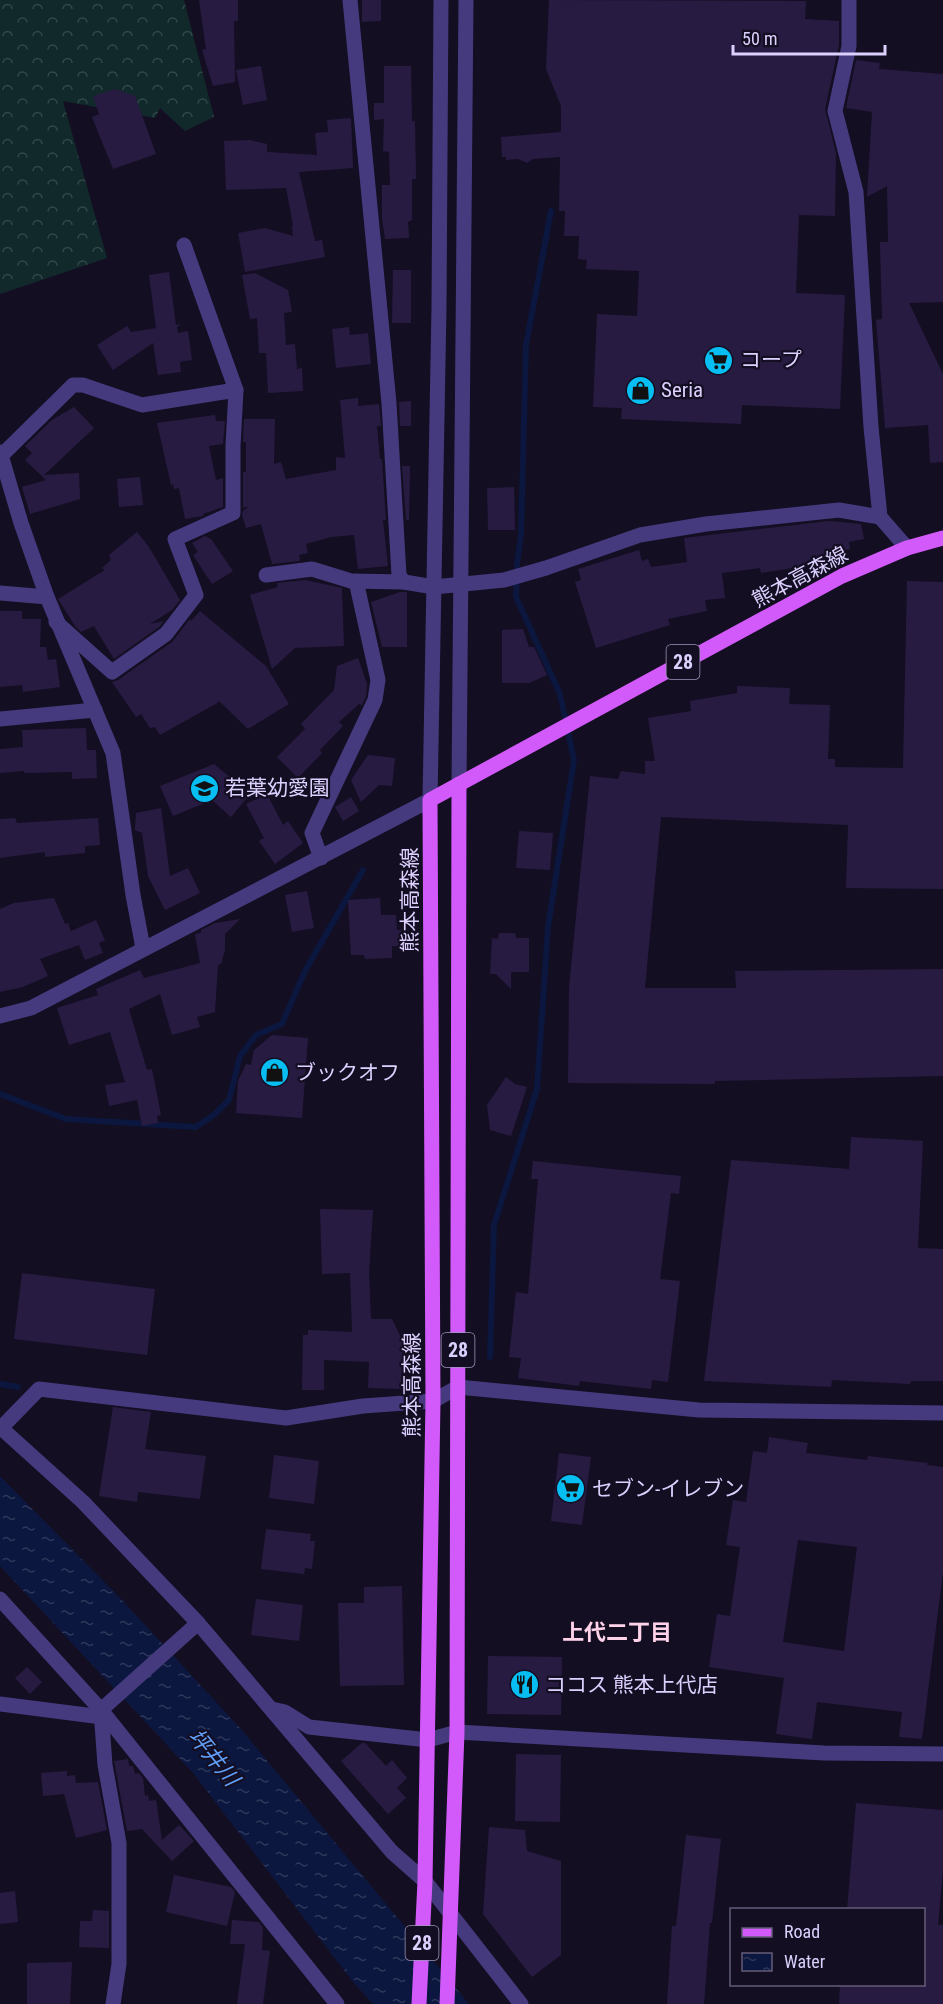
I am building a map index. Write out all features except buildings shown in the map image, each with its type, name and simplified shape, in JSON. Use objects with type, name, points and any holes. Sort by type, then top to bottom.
[{"type":"main road","name":"熊本高森線","points":[[419,2004],[425,1881],[433,1401],[430,800],[842,576],[907,548],[943,538]]},
{"type":"main road","name":"28","points":[[447,2004],[457,1732],[459,784]]},
{"type":"street","points":[[350,0],[389,403],[399,575],[405,582]]},
{"type":"street","points":[[0,1016],[31,1008],[430,800],[441,0]]},
{"type":"street","points":[[459,784],[466,0]]},
{"type":"street","points":[[849,0],[849,46],[835,111],[856,192],[871,427],[880,517],[907,548]]},
{"type":"street","points":[[441,43],[466,42]]},
{"type":"street","points":[[56,622],[112,672],[166,634],[196,595],[175,539],[233,513],[236,390],[184,244]]},
{"type":"street","points":[[143,948],[133,895],[113,753],[46,597],[21,524],[1,454],[73,385],[83,385],[142,405],[236,390]]},
{"type":"street","points":[[266,574],[312,568],[356,581],[405,582],[434,587],[461,585],[504,580],[546,568],[640,535],[706,524],[838,510],[880,517]]},
{"type":"street","points":[[321,858],[312,833],[375,700],[378,680],[356,581]]},
{"type":"street","points":[[0,593],[46,597]]},
{"type":"street","points":[[0,719],[95,710]]},
{"type":"street","points":[[521,2004],[425,1881],[392,1852],[270,1708],[83,1502],[0,1428],[39,1389],[286,1418],[363,1406],[433,1401],[458,1388],[699,1410],[943,1413]]},
{"type":"street","points":[[0,1599],[104,1709],[337,2004]]},
{"type":"street","points":[[0,1704],[104,1709],[195,1626]]},
{"type":"street","points":[[270,1708],[285,1712],[309,1727],[428,1740],[457,1732],[824,1753],[943,1754]]},
{"type":"street","points":[[104,1709],[105,1765],[120,1843],[119,1964],[113,2004]]},
{"type":"green space","points":[[0,0],[184,0],[214,117],[185,131],[160,108],[155,118],[63,101],[107,258],[0,294]]},
{"type":"water","name":"坪井川","points":[[0,1476],[122,1600],[241,1729],[469,2004],[373,2004],[353,1982],[193,1773],[0,1566]]},
{"type":"waterway","points":[[490,1357],[494,1225],[537,1089],[548,927],[574,760],[560,694],[516,597],[521,535],[526,345],[551,211]]},
{"type":"waterway","points":[[0,1094],[66,1119],[196,1127],[215,1114],[229,1100],[240,1056],[256,1035],[282,1024],[305,971],[363,870]]},
{"type":"waterway","points":[[0,1384],[18,1387]]},
{"type":"place","name":"コープ","points":[[719,360]]},
{"type":"place","name":"Seria","points":[[640,390]]},
{"type":"place","name":"若葉幼愛園","points":[[204,788]]},
{"type":"place","name":"ブックオフ","points":[[274,1073]]},
{"type":"place","name":"セブン-イレブン","points":[[571,1489]]},
{"type":"place","name":"ココス 熊本上代店","points":[[524,1685]]},
{"type":"district","name":"上代二丁目","points":[[617,1632]]}]
